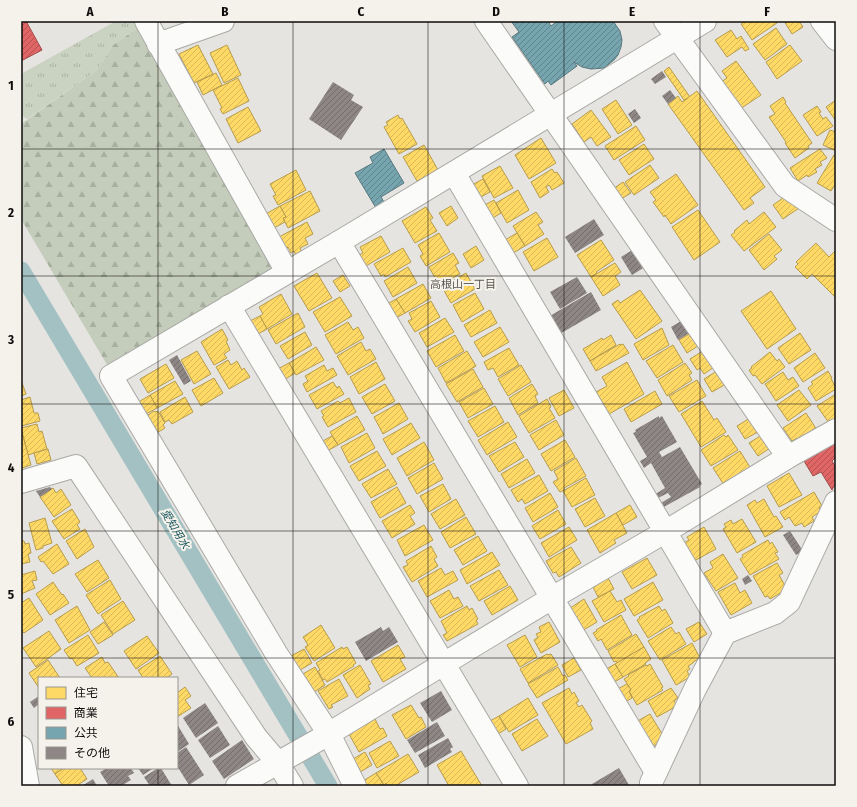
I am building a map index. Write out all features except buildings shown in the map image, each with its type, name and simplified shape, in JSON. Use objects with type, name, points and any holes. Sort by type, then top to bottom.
[{"type":"street","points":[[146,21],[287,272]]},
{"type":"street","points":[[158,44],[223,21]]},
{"type":"street","points":[[486,21],[788,457]]},
{"type":"street","points":[[356,786],[324,736],[111,376],[551,115],[670,29],[705,21]]},
{"type":"street","points":[[822,21],[836,39]]},
{"type":"street","points":[[670,29],[784,186],[836,220]]},
{"type":"street","points":[[454,173],[725,633]]},
{"type":"street","points":[[339,242],[552,598],[652,779]]},
{"type":"street","points":[[229,306],[517,786]]},
{"type":"street","points":[[237,786],[324,736],[552,598],[665,532],[788,457],[836,430]]},
{"type":"street","points":[[21,482],[76,466],[256,737],[278,763],[292,786]]},
{"type":"street","points":[[652,779],[695,688],[725,633],[775,613],[789,602],[836,502]]},
{"type":"street","points":[[21,748],[28,786]]},
{"type":"green space","points":[[116,21],[137,21],[140,26],[113,45],[97,70],[27,119],[21,115],[21,74]]},
{"type":"green space","points":[[140,26],[274,269],[109,368],[21,219],[21,124],[97,70],[113,45]]},
{"type":"waterway","name":"愛知用水","points":[[21,271],[328,786]]},
{"type":"district","name":"高根山一丁目","points":[[463,284]]}]
